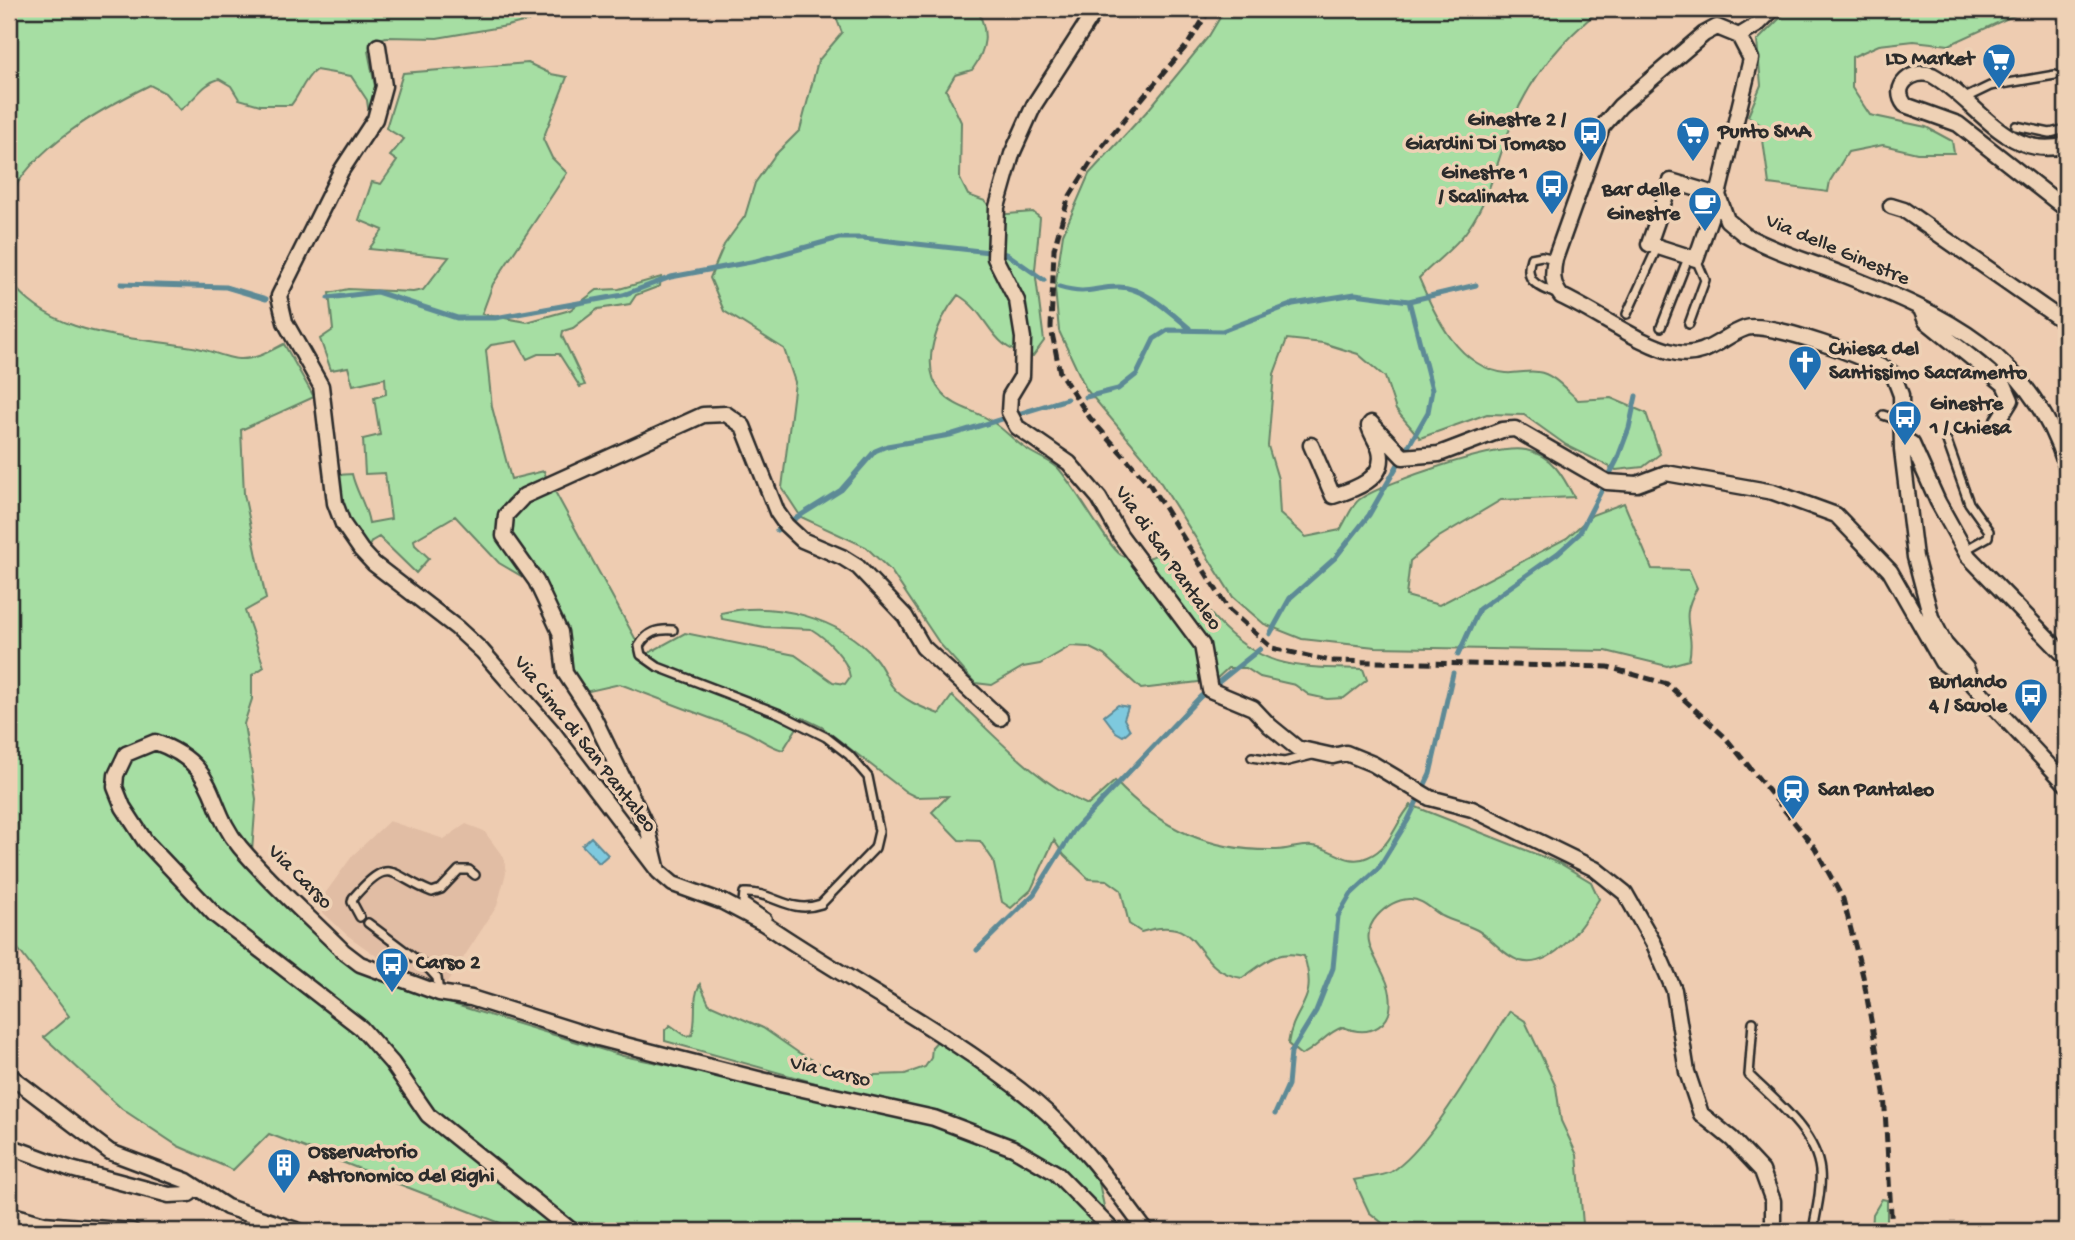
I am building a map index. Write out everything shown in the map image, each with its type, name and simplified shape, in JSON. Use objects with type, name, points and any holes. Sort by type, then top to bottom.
[{"type":"street","name":"Via di San Pantaleo","points":[[1096,9],[1034,104],[1012,154],[997,208],[995,258],[1017,301],[1023,338],[1022,376],[1010,396],[1009,412],[1017,427],[1069,463],[1099,498],[1120,535],[1202,645],[1210,690],[1253,708],[1297,748],[1333,756],[1346,753],[1373,764],[1430,798],[1472,809],[1595,869],[1625,893],[1654,944],[1674,990],[1688,1072],[1701,1114],[1732,1139],[1762,1171],[1773,1201],[1773,1231]]},
{"type":"street","points":[[1739,36],[1757,25],[1773,9]]},
{"type":"street","points":[[1718,195],[1671,181],[1649,244],[1692,259],[1718,195],[1751,67],[1749,52],[1739,36],[1724,28],[1712,29],[1620,106],[1602,127],[1555,259],[1554,283],[1562,296],[1676,353],[1714,348],[1744,329],[1758,326],[1785,331],[1837,349],[1893,374],[1900,389],[1914,557],[1937,630],[1966,667],[1972,683]]},
{"type":"street","name":"Via Cima di San Pantaleo","points":[[378,46],[384,86],[375,118],[341,171],[278,296],[285,322],[321,386],[335,503],[343,524],[374,564],[457,628],[498,669],[552,731],[659,872],[673,884],[739,909],[974,1054],[1036,1104],[1090,1156],[1146,1231]]},
{"type":"street","points":[[2066,145],[2044,148],[2017,142],[1962,99],[1945,82],[1926,72],[1905,80],[1899,93],[1905,105],[1912,110],[1958,124],[2066,209]]},
{"type":"street","name":"Via delle Ginestre","points":[[1718,195],[1727,220],[1754,240],[1958,327],[2004,362],[2045,415],[2066,466]]},
{"type":"street","points":[[1891,206],[1904,210],[2066,323]]},
{"type":"street","name":"Via delle Ginestre","points":[[1921,309],[1927,321],[2004,384],[2011,400],[1998,421]]},
{"type":"street","points":[[659,872],[657,855],[648,830],[592,714],[565,673],[560,632],[536,582],[510,548],[504,527],[506,515],[524,496],[703,415],[726,414],[743,426],[777,512],[786,526],[802,540],[858,567],[905,616],[923,647],[1000,718]]},
{"type":"street","points":[[1311,446],[1333,496],[1359,488],[1376,472],[1381,452],[1368,426],[1371,423],[1403,457],[1439,454],[1502,430],[1515,429],[1607,482],[1637,484],[1666,474],[1773,492],[1836,515],[1890,571],[1942,662],[1972,683],[2066,784]]},
{"type":"street","points":[[1902,438],[1912,444],[1929,484],[1965,550],[2066,657]]},
{"type":"street","name":"Via Carso","points":[[572,1231],[428,1115],[392,1063],[361,1028],[215,915],[145,841],[115,788],[116,775],[126,754],[142,745],[155,742],[185,757],[210,784],[223,820],[240,847],[343,951],[360,964],[439,993],[471,998],[598,1038],[750,1077],[934,1118],[1013,1148],[1056,1172],[1114,1231]]},
{"type":"street","points":[[9,1075],[110,1152],[164,1170],[187,1181],[195,1189],[227,1207],[299,1231]]},
{"type":"street","points":[[9,1146],[71,1169],[169,1195],[189,1194],[195,1189]]},
{"type":"street","points":[[9,1214],[44,1224],[132,1231]]},
{"type":"lane","points":[[1962,99],[1990,86],[2055,75]]},
{"type":"lane","points":[[2016,126],[2050,133],[2066,129]]},
{"type":"lane","points":[[1628,314],[1657,248]]},
{"type":"lane","points":[[1555,259],[1542,256],[1531,258],[1527,275],[1530,280],[1562,296]]},
{"type":"lane","points":[[1689,324],[1705,280],[1692,259]]},
{"type":"lane","points":[[1661,327],[1692,259]]},
{"type":"lane","points":[[1883,415],[1901,421]]},
{"type":"lane","points":[[1947,441],[1969,503],[1989,531],[1988,537],[1965,550]]},
{"type":"lane","points":[[673,630],[657,629],[643,638],[639,646],[641,655],[658,667],[698,680],[800,723],[849,755],[868,777],[878,840],[875,848],[821,904],[804,908],[750,893],[742,897],[743,902],[795,937],[796,946]]},
{"type":"lane","points":[[1252,757],[1284,762],[1320,753]]},
{"type":"lane","points":[[360,917],[352,902],[353,898],[380,872],[391,871],[432,892],[442,889],[459,870],[469,870],[475,874]]},
{"type":"lane","points":[[368,923],[429,969],[437,978],[439,993]]},
{"type":"lane","points":[[1752,1023],[1749,1075],[1793,1118],[1815,1152],[1820,1169],[1820,1191],[1812,1231]]},
{"type":"shaded area","points":[[389,821],[444,839],[466,824],[484,831],[504,858],[506,873],[497,906],[447,983],[424,979],[382,960],[347,935],[316,906],[353,855]]},
{"type":"green space","points":[[9,9],[575,9],[507,26],[437,38],[386,37],[377,40],[368,51],[375,86],[369,115],[367,100],[351,76],[316,70],[291,105],[260,105],[239,99],[231,86],[219,79],[208,84],[180,110],[165,93],[150,85],[90,118],[51,146],[20,180],[9,199]]},
{"type":"green space","points":[[833,9],[977,9],[985,33],[981,55],[972,70],[955,75],[946,90],[961,122],[960,179],[968,195],[985,201],[996,215],[1033,212],[1040,218],[1035,270],[1044,341],[1033,356],[1007,347],[969,303],[958,295],[938,329],[931,356],[931,369],[942,393],[958,405],[994,423],[1025,448],[1058,468],[1121,555],[1145,559],[1166,549],[1212,616],[1241,643],[1287,664],[1363,669],[1367,680],[1344,698],[1327,699],[1309,695],[1295,685],[1260,677],[1246,668],[1228,668],[1215,680],[1141,689],[1104,655],[1088,647],[1071,646],[1040,664],[1023,667],[992,685],[975,683],[940,644],[891,571],[866,547],[801,517],[782,488],[795,382],[784,349],[724,311],[710,278],[724,245],[745,216],[755,183],[775,155],[800,130],[818,61],[842,33]]},
{"type":"green space","points":[[1225,9],[1601,9],[1572,35],[1535,79],[1516,113],[1487,194],[1475,218],[1457,242],[1419,278],[1441,324],[1462,351],[1475,362],[1506,373],[1544,373],[1555,379],[1578,400],[1611,398],[1646,413],[1660,454],[1643,467],[1616,470],[1566,445],[1524,415],[1487,414],[1420,438],[1396,410],[1385,377],[1358,354],[1323,343],[1287,339],[1274,374],[1268,446],[1278,479],[1280,514],[1306,537],[1340,530],[1357,501],[1374,491],[1417,474],[1467,458],[1511,450],[1526,450],[1543,457],[1561,474],[1574,497],[1501,500],[1439,537],[1410,561],[1406,596],[1439,605],[1567,538],[1592,515],[1624,503],[1652,569],[1689,570],[1697,588],[1688,609],[1691,649],[1689,660],[1667,666],[1606,651],[1375,647],[1302,639],[1264,624],[1233,597],[1147,461],[1086,389],[1059,331],[1055,288],[1063,234],[1089,174],[1149,109],[1209,36]]},
{"type":"green space","points":[[1789,9],[2019,9],[2015,15],[1949,45],[1914,41],[1879,45],[1852,57],[1852,88],[1870,115],[1926,127],[1952,141],[1954,153],[1917,153],[1883,145],[1848,152],[1830,181],[1828,192],[1769,184],[1761,125],[1748,116],[1761,85],[1757,41]]},
{"type":"green space","points":[[528,63],[551,74],[567,77],[543,139],[552,158],[567,173],[493,284],[482,314],[527,322],[570,310],[597,290],[619,289],[661,277],[660,286],[636,295],[630,304],[598,309],[573,328],[563,331],[562,336],[585,385],[580,387],[559,354],[538,354],[527,359],[517,341],[491,345],[486,350],[492,407],[511,479],[544,471],[546,477],[522,488],[509,498],[498,521],[530,581],[499,563],[455,516],[414,540],[415,545],[429,558],[416,573],[379,537],[372,541],[367,549],[341,506],[338,475],[352,474],[369,523],[391,519],[385,473],[365,474],[363,439],[380,435],[374,398],[386,394],[385,378],[353,385],[348,367],[331,370],[320,339],[333,330],[329,293],[348,289],[413,292],[423,290],[449,257],[369,249],[383,230],[359,220],[372,182],[381,184],[397,161],[390,156],[404,139],[386,128],[403,73]]},
{"type":"green space","points":[[9,279],[26,298],[46,313],[68,324],[92,331],[199,348],[239,359],[257,357],[284,344],[314,397],[241,430],[244,494],[266,599],[245,611],[264,667],[252,675],[252,699],[244,724],[256,799],[251,865],[341,957],[433,998],[623,1056],[845,1101],[847,1093],[830,1087],[665,1041],[665,1030],[670,1025],[686,1036],[692,1035],[700,984],[709,1004],[763,1028],[799,1053],[844,1076],[905,1074],[925,1067],[931,1058],[932,1047],[939,1039],[1033,1109],[1075,1148],[1098,1178],[1105,1211],[1119,1231],[521,1231],[269,1134],[233,1170],[178,1146],[122,1109],[44,1037],[69,1016],[9,937]]},
{"type":"green space","points":[[553,488],[636,640],[647,654],[685,633],[795,655],[833,682],[845,684],[850,677],[841,656],[811,629],[764,627],[722,619],[721,613],[762,609],[805,616],[844,632],[861,644],[878,661],[896,691],[913,703],[939,714],[952,696],[1033,771],[1069,796],[1088,805],[1115,781],[1150,812],[1188,834],[1209,842],[1253,850],[1313,846],[1354,860],[1368,857],[1383,847],[1411,805],[1561,864],[1591,882],[1599,899],[1567,942],[1556,952],[1533,962],[1514,959],[1477,930],[1442,916],[1418,900],[1404,900],[1392,904],[1377,916],[1368,936],[1373,955],[1388,984],[1391,1005],[1389,1014],[1378,1027],[1371,1030],[1343,1027],[1301,1055],[1288,1044],[1309,985],[1304,956],[1278,956],[1242,978],[1225,973],[1213,965],[1188,935],[1177,929],[1162,928],[1141,932],[1129,924],[1121,890],[1107,880],[1089,879],[1064,855],[1054,840],[1031,890],[1011,908],[1002,902],[993,860],[980,841],[959,840],[932,812],[948,796],[916,797],[906,792],[822,727],[803,718],[783,750],[744,731],[620,684],[585,692],[573,675],[569,638],[551,596],[510,536],[509,520],[516,506]]},
{"type":"green space","points":[[1510,1011],[1525,1021],[1556,1087],[1561,1121],[1577,1155],[1583,1224],[1589,1231],[1392,1231],[1369,1212],[1354,1180],[1391,1172],[1422,1143],[1455,1098]]},
{"type":"green space","points":[[1882,1199],[1887,1200],[1887,1231],[1872,1231],[1873,1214]]},
{"type":"water","points":[[1118,705],[1128,707],[1124,719],[1130,730],[1123,736],[1116,732],[1104,716]]},
{"type":"water","points":[[591,837],[608,855],[599,863],[582,845]]},
{"type":"waterway","points":[[328,298],[377,292],[457,318],[495,318],[623,295],[671,277],[756,261],[839,238],[863,238],[1007,254],[1044,280]]},
{"type":"waterway","points":[[121,284],[226,287],[266,299]]},
{"type":"waterway","points":[[1086,397],[1118,389],[1137,374],[1154,339],[1168,330],[1222,331],[1293,304],[1355,294],[1409,301],[1476,285]]},
{"type":"waterway","points":[[1059,287],[1084,291],[1119,287],[1138,291],[1157,302],[1189,328]]},
{"type":"waterway","points":[[1270,634],[1290,598],[1335,558],[1369,515],[1428,412],[1432,390],[1409,301]]},
{"type":"waterway","points":[[1458,655],[1479,609],[1558,553],[1579,534],[1617,460],[1629,428],[1636,396]]},
{"type":"waterway","points":[[777,530],[841,490],[875,451],[887,446],[950,435],[1067,399]]},
{"type":"waterway","points":[[977,950],[1034,894],[1074,830],[1200,697],[1260,649]]},
{"type":"waterway","points":[[1275,1114],[1288,1085],[1291,1052],[1316,1011],[1333,968],[1338,916],[1351,894],[1378,869],[1408,820],[1430,774],[1453,673]]},
{"type":"railway","points":[[1210,9],[1188,44],[1098,151],[1068,199],[1054,249],[1051,328],[1060,373],[1090,418],[1150,485],[1229,610],[1272,648],[1331,661],[1608,667],[1667,684],[1725,737],[1815,848],[1843,899],[1863,976],[1884,1092],[1892,1231]]},
{"type":"place","name":"LD Market","points":[[1999,90]]},
{"type":"place","name":"Ginestre 2 / Giardini Di Tomaso","points":[[1590,163]]},
{"type":"place","name":"Punto SMA","points":[[1693,163]]},
{"type":"place","name":"Ginestre 1 / Scalinata","points":[[1552,216]]},
{"type":"place","name":"Bar delle Ginestre","points":[[1705,233]]},
{"type":"place","name":"Chiesa del Santissimo Sacramento","points":[[1805,392]]},
{"type":"place","name":"Ginestre 1 / Chiesa","points":[[1905,447]]},
{"type":"place","name":"Burlando 4 / Scuole","points":[[2031,725]]},
{"type":"place","name":"San Pantaleo","points":[[1793,821]]},
{"type":"place","name":"Carso 2","points":[[392,994]]},
{"type":"place","name":"Osservatorio Astronomico del Righi","points":[[284,1195]]}]
